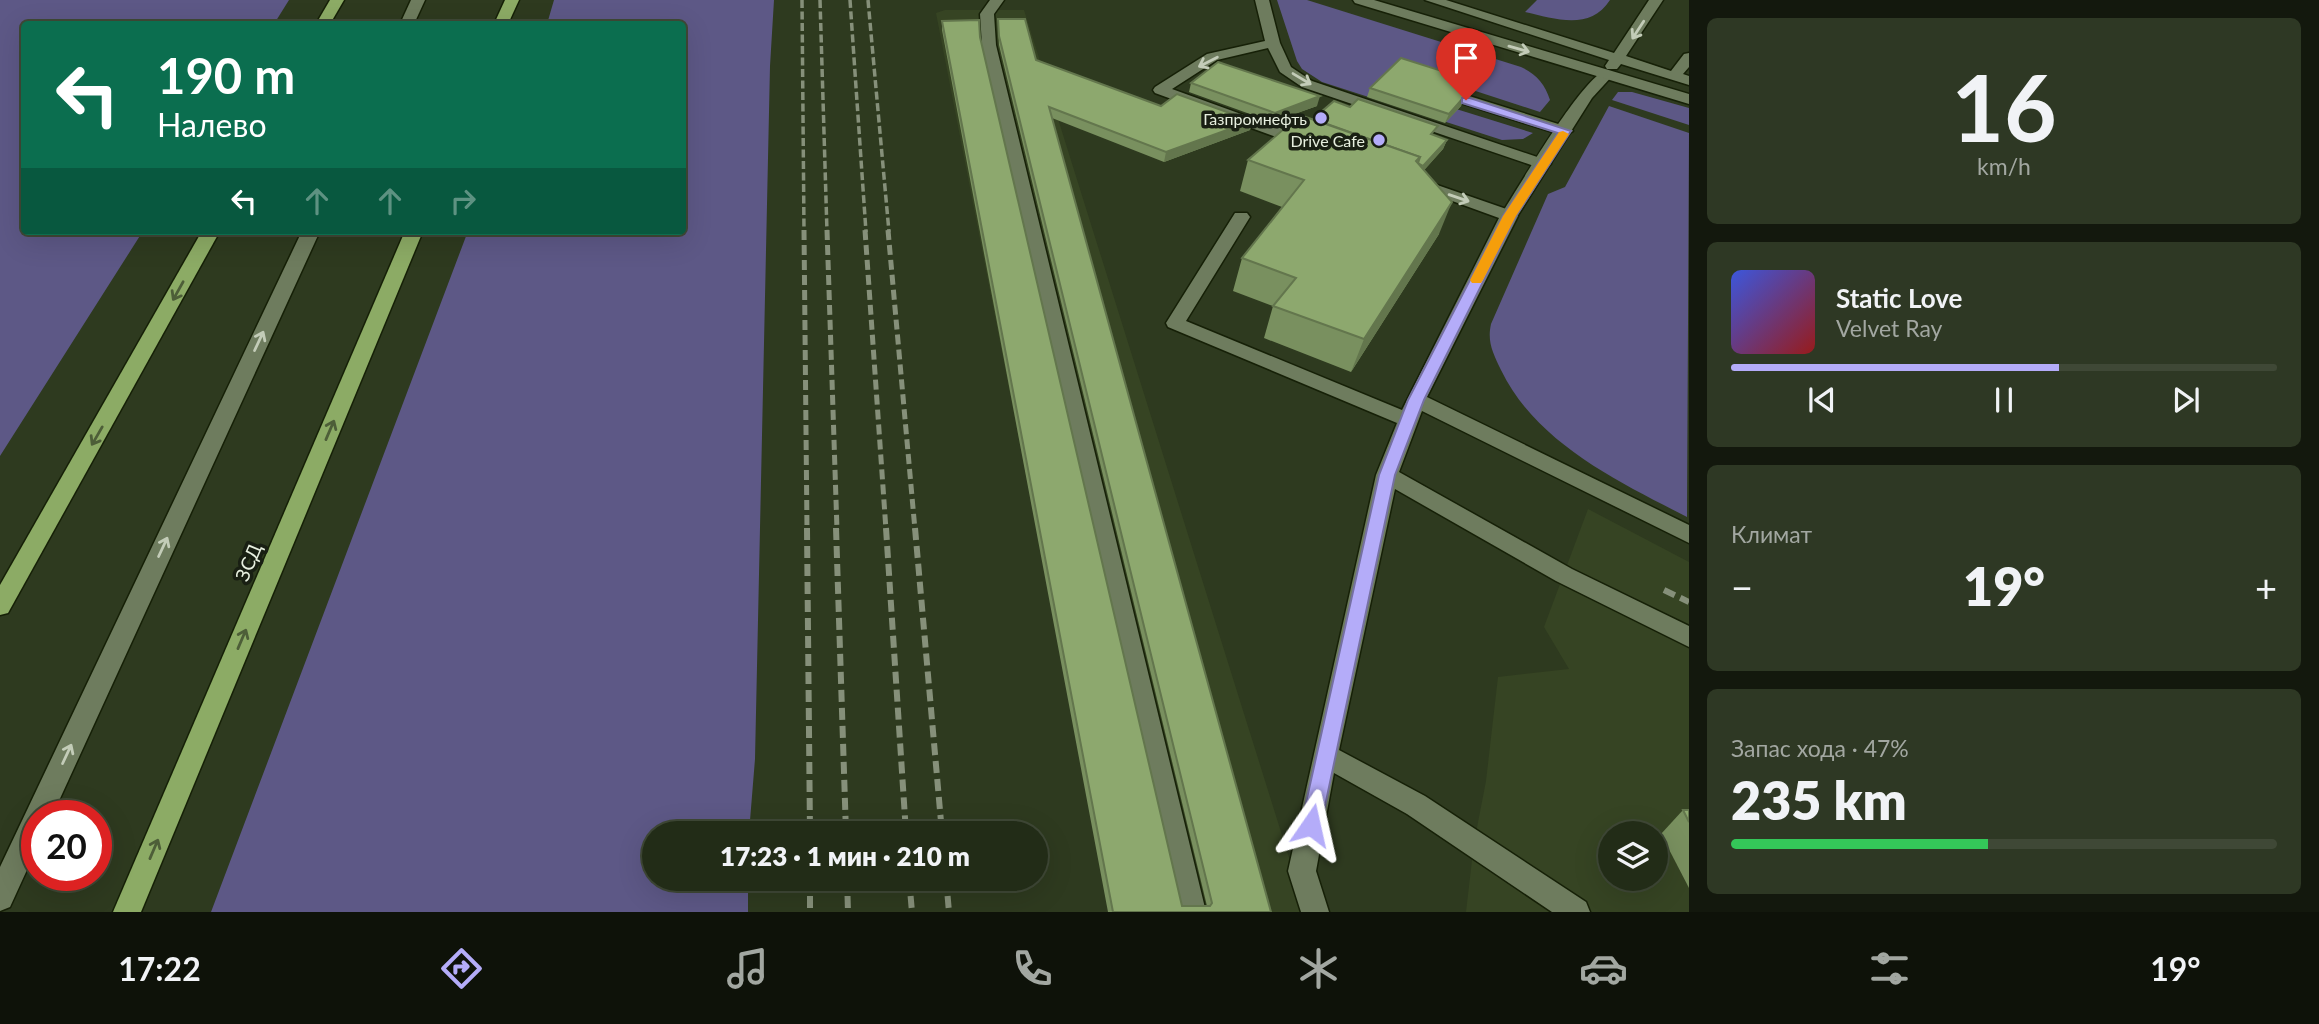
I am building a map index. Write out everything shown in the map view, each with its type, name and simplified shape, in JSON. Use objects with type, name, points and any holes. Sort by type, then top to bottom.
[{"type":"highway","points":[[325,21],[337,0]]},
{"type":"highway","points":[[502,21],[512,0]]},
{"type":"highway","points":[[0,606],[209,235]]},
{"type":"highway","name":"ЗСД","points":[[127,912],[412,235]]},
{"type":"main road","points":[[408,21],[418,0]]},
{"type":"main road","points":[[997,0],[987,14],[989,45],[1192,912]]},
{"type":"main road","points":[[1262,0],[1273,43],[1285,69],[1307,84],[1543,164]]},
{"type":"main road","points":[[1360,0],[1689,99]]},
{"type":"main road","points":[[1432,0],[1682,79]]},
{"type":"main road","points":[[1315,912],[1301,872],[1387,475],[1412,410],[1509,216],[1586,95],[1607,74],[1656,0]]},
{"type":"main road","points":[[1273,43],[1212,58],[1160,90],[1315,146]]},
{"type":"main road","points":[[1682,79],[1689,57]]},
{"type":"main road","points":[[1607,74],[1682,79]]},
{"type":"main road","points":[[1466,100],[1565,131]]},
{"type":"main road","points":[[1406,180],[1509,216]]},
{"type":"main road","points":[[1241,217],[1175,323],[1412,410],[1689,535]]},
{"type":"main road","points":[[45,800],[309,235]]},
{"type":"main road","points":[[1387,475],[1564,575],[1689,637]]},
{"type":"main road","points":[[1325,755],[1416,805],[1576,912]]},
{"type":"main road","points":[[0,897],[21,852]]},
{"type":"shaded area","points":[[0,0],[289,0],[276,21],[21,21],[21,235],[140,235],[0,456]]},
{"type":"shaded area","points":[[554,0],[774,0],[770,66],[755,759],[750,821],[642,821],[642,891],[748,891],[748,912],[211,912],[466,235],[686,235],[686,21],[548,21]]},
{"type":"shaded area","points":[[1277,0],[1307,0],[1521,67],[1539,80],[1550,100],[1540,112],[1396,65],[1376,84],[1533,133],[1523,139],[1502,140],[1322,82],[1302,69],[1297,61]]},
{"type":"shaded area","points":[[1537,0],[1610,0],[1593,16],[1572,20],[1525,12]]},
{"type":"shaded area","points":[[945,10],[1024,10],[1306,912],[1111,912],[936,13]]},
{"type":"shaded area","points":[[1618,92],[1632,92],[1689,108],[1689,125],[1612,100]]},
{"type":"shaded area","points":[[1609,106],[1689,133],[1687,517],[1607,474],[1557,439],[1535,419],[1516,396],[1501,370],[1490,342],[1491,324],[1548,194],[1565,187]]},
{"type":"shaded area","points":[[1588,509],[1689,562],[1689,912],[1466,912],[1474,843],[1486,781],[1498,677],[1569,669],[1544,627]]},
{"type":"building","points":[[998,19],[1025,19],[1036,60],[1161,106],[1177,94],[1252,121],[1166,152],[1049,107],[1271,912],[1113,912],[942,21],[979,20],[980,37],[1182,906],[1210,906],[1212,903],[999,36]]},
{"type":"building","points":[[1401,58],[1477,82],[1460,89],[1464,97],[1449,114],[1370,88]]},
{"type":"building","points":[[1218,62],[1320,96],[1275,113],[1191,83]]},
{"type":"building","points":[[1358,99],[1438,126],[1431,134],[1447,140],[1423,166],[1418,163],[1420,157],[1313,119],[1334,101],[1350,107]]},
{"type":"building","points":[[1300,115],[1420,157],[1416,161],[1452,202],[1364,339],[1273,306],[1296,278],[1242,258],[1304,180],[1248,160]]},
{"type":"building","points":[[1683,810],[1689,810],[1689,822]]},
{"type":"railway","points":[[802,0],[804,232]]},
{"type":"railway","points":[[820,0],[827,232]]},
{"type":"railway","points":[[850,0],[866,232]]},
{"type":"railway","points":[[868,0],[889,232]]},
{"type":"railway","points":[[804,230],[807,530]]},
{"type":"railway","points":[[827,230],[837,530]]},
{"type":"railway","points":[[865,230],[886,530]]},
{"type":"railway","points":[[888,230],[915,530]]},
{"type":"railway","points":[[807,528],[810,821]]},
{"type":"railway","points":[[836,528],[846,821]]},
{"type":"railway","points":[[886,528],[905,821]]},
{"type":"railway","points":[[915,528],[941,821]]},
{"type":"railway","points":[[1664,590],[1689,602]]},
{"type":"railway","points":[[810,891],[810,912]]},
{"type":"railway","points":[[847,891],[848,912]]},
{"type":"railway","points":[[910,891],[912,912]]},
{"type":"railway","points":[[947,891],[949,912]]},
{"type":"slow traffic","points":[[1476,280],[1509,216],[1563,134]]},
{"type":"place","name":"Газпромнефть","points":[[1321,118]]},
{"type":"place","name":"Drive Cafe","points":[[1379,140]]},
{"type":"route","points":[[1311,825],[1387,475],[1416,400],[1509,216],[1565,131],[1466,100]]}]
